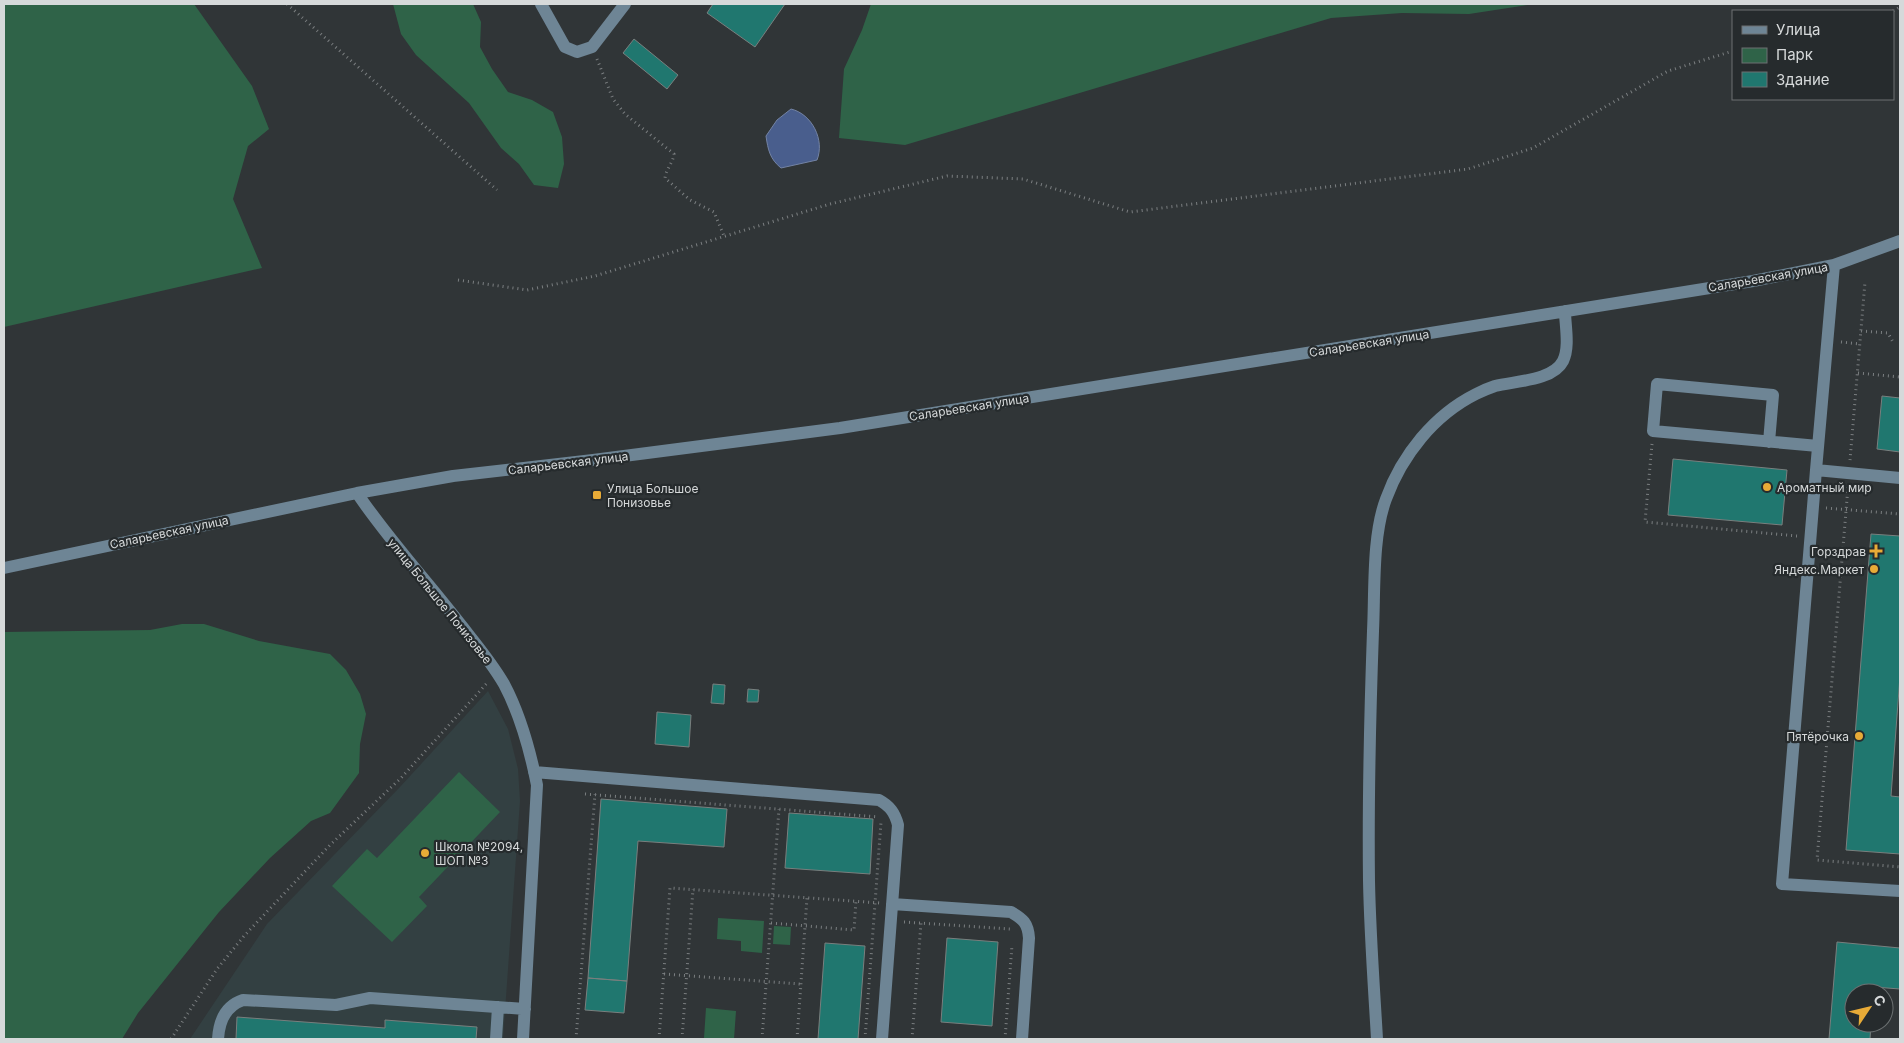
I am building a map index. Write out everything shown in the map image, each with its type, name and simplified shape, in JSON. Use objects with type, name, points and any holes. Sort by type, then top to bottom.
[{"type":"street","points":[[541,4],[566,47],[577,52],[592,47],[625,4]]},
{"type":"street","name":"Саларьевская улица","points":[[35,561],[356,493],[452,476],[840,428],[1753,280],[1834,265],[1900,241]]},
{"type":"street","points":[[1834,265],[1782,884],[1900,891]]},
{"type":"street","points":[[1377,1039],[1369,883],[1369,733],[1378,540],[1385,500],[1401,464],[1426,432],[1450,410],[1475,394],[1494,386],[1529,380],[1553,372],[1563,361],[1566,347],[1565,311]]},
{"type":"street","points":[[1769,442],[1773,395],[1657,384],[1653,431],[1769,442],[1818,446]]},
{"type":"street","points":[[1816,470],[1900,478]]},
{"type":"street","name":"улица Большое Понизовье","points":[[356,493],[374,519],[488,658],[504,684],[517,712],[530,751],[537,785],[523,1039]]},
{"type":"street","points":[[4,562],[35,561]]},
{"type":"street","points":[[4,568],[35,561]]},
{"type":"street","points":[[534,772],[879,800],[888,804],[895,814],[898,825],[882,1039]]},
{"type":"street","points":[[892,904],[1011,912],[1020,917],[1028,928],[1029,938],[1022,1039]]},
{"type":"street","points":[[218,1039],[223,1017],[227,1010],[231,1005],[243,1000],[336,1005],[370,998],[526,1009]]},
{"type":"street","points":[[496,1039],[498,1007]]},
{"type":"path","points":[[287,4],[497,190]]},
{"type":"path","points":[[592,47],[613,99],[626,114],[674,154],[665,178],[690,200],[714,212],[724,236]]},
{"type":"path","points":[[458,280],[527,290],[594,276],[830,204],[947,176],[1023,179],[1130,212],[1468,169],[1533,148],[1668,70],[1732,51]]},
{"type":"path","points":[[1865,282],[1817,860],[1900,866]]},
{"type":"path","points":[[1861,331],[1888,333],[1894,344]]},
{"type":"path","points":[[1858,373],[1900,376]]},
{"type":"path","points":[[1653,431],[1645,522],[1810,538]]},
{"type":"path","points":[[1813,507],[1900,514]]},
{"type":"path","points":[[171,1039],[217,969],[244,936],[330,845],[401,778],[489,680]]},
{"type":"path","points":[[585,794],[882,817]]},
{"type":"path","points":[[576,1039],[595,794]]},
{"type":"path","points":[[865,1039],[883,802]]},
{"type":"path","points":[[762,1039],[779,809]]},
{"type":"path","points":[[659,1039],[670,888],[868,902]]},
{"type":"path","points":[[682,1039],[694,889]]},
{"type":"path","points":[[796,1039],[807,898]]},
{"type":"path","points":[[771,923],[854,930],[856,901]]},
{"type":"path","points":[[891,921],[1013,930],[1014,914]]},
{"type":"path","points":[[912,1039],[920,923]]},
{"type":"path","points":[[1005,1039],[1012,940]]},
{"type":"path","points":[[664,974],[800,984]]},
{"type":"shaded area","name":"Школа №2094, ШОП №3","points":[[488,691],[508,729],[518,769],[520,801],[503,1039],[190,1039],[267,924],[400,787]]},
{"type":"green space","points":[[4,4],[194,4],[252,86],[269,129],[248,146],[233,199],[262,268],[4,327]]},
{"type":"green space","points":[[393,4],[473,4],[481,22],[480,47],[508,92],[532,100],[553,112],[562,137],[564,164],[558,188],[534,185],[519,164],[501,148],[469,103],[416,55],[401,34]]},
{"type":"green space","points":[[871,4],[1534,4],[1469,14],[1402,13],[1331,18],[905,145],[839,138],[844,69],[862,30]]},
{"type":"green space","points":[[182,624],[204,624],[259,641],[330,654],[346,670],[360,694],[366,714],[360,744],[359,773],[330,813],[311,821],[270,858],[219,912],[138,1013],[122,1039],[4,1039],[4,632],[150,630]]},
{"type":"green space","points":[[459,772],[500,812],[419,897],[427,906],[392,942],[332,886],[367,849],[377,858]]},
{"type":"green space","points":[[718,918],[764,921],[762,953],[741,951],[741,941],[717,939]]},
{"type":"green space","points":[[774,926],[791,927],[790,945],[773,944]]},
{"type":"green space","points":[[706,1008],[736,1011],[734,1039],[704,1038]]},
{"type":"water","points":[[791,109],[805,116],[811,122],[818,136],[819,152],[817,160],[781,168],[770,154],[766,136],[777,120]]},
{"type":"building","points":[[713,4],[785,4],[755,47],[707,13]]},
{"type":"building","points":[[634,39],[678,75],[667,89],[623,53]]},
{"type":"building","points":[[1882,396],[1900,398],[1900,452],[1877,449]]},
{"type":"building","points":[[1673,459],[1787,470],[1782,525],[1668,515]]},
{"type":"building","points":[[1871,534],[1900,536],[1900,676],[1891,796],[1900,797],[1900,854],[1846,850]]},
{"type":"building","points":[[713,684],[725,685],[724,704],[711,703]]},
{"type":"building","points":[[748,689],[759,690],[758,702],[747,702]]},
{"type":"building","points":[[657,712],[691,715],[689,747],[655,744]]},
{"type":"building","points":[[601,799],[727,809],[724,847],[638,841],[627,981],[588,978]]},
{"type":"building","points":[[789,813],[873,819],[870,874],[785,868]]},
{"type":"building","points":[[947,938],[998,942],[992,1026],[941,1022]]},
{"type":"building","points":[[1837,942],[1900,948],[1900,989],[1894,989],[1894,983],[1844,983],[1844,1033],[1870,1033],[1870,1039],[1829,1039]]},
{"type":"building","points":[[825,943],[865,946],[858,1039],[818,1039]]},
{"type":"building","points":[[588,978],[627,981],[624,1013],[585,1010]]},
{"type":"building","points":[[237,1017],[385,1028],[385,1020],[477,1027],[476,1039],[236,1039]]},
{"type":"place","name":"Ароматный мир","points":[[1767,487]]},
{"type":"place","name":"Улица Большое Понизовье","points":[[597,495]]},
{"type":"place","name":"Горздрав","points":[[1876,551]]},
{"type":"place","name":"Яндекс.Маркет","points":[[1874,569]]},
{"type":"place","name":"Пятёрочка","points":[[1859,736]]},
{"type":"place","name":"Школа №2094, ШОП №3","points":[[425,853]]}]
